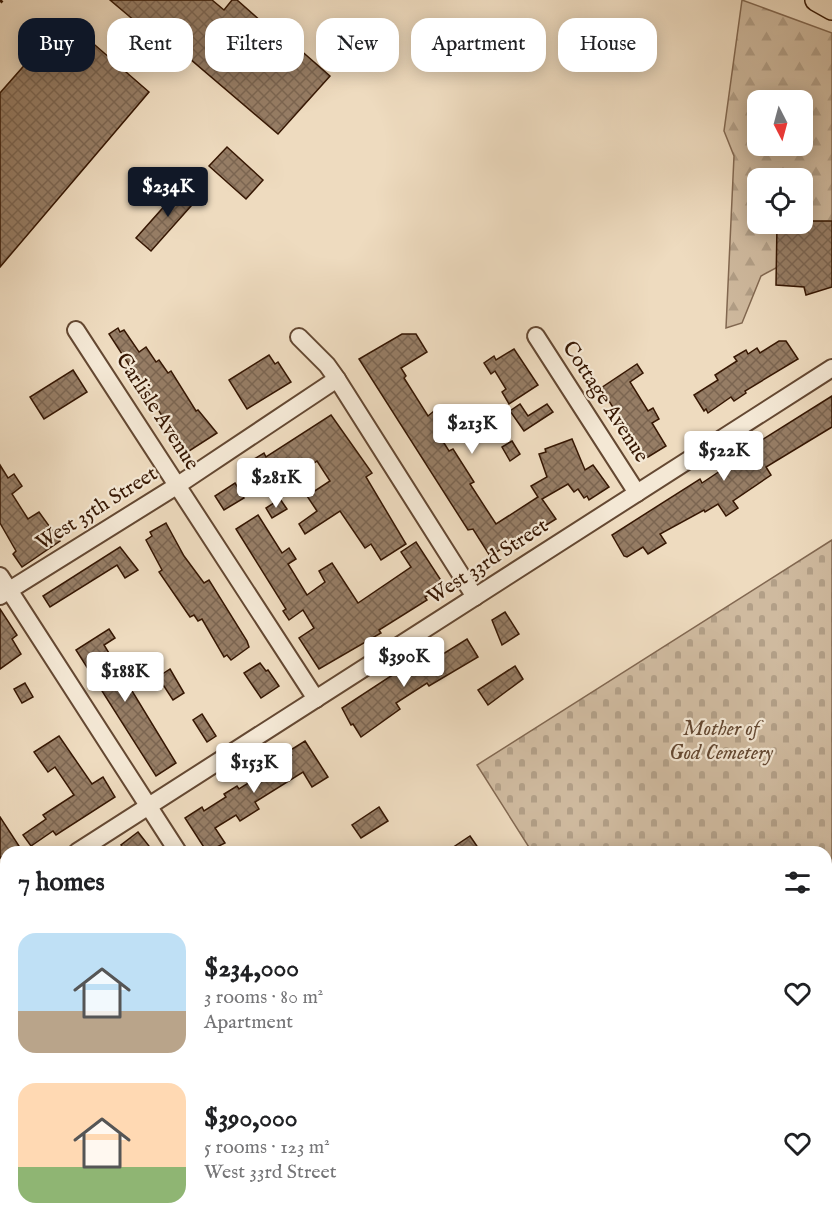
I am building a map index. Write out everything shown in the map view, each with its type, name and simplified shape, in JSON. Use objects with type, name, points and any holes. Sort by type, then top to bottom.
[{"type":"main road","points":[[816,0],[832,9]]},
{"type":"street","name":"Carlisle Avenue","points":[[76,330],[316,699]]},
{"type":"street","name":"Cottage Avenue","points":[[536,336],[637,493]]},
{"type":"street","points":[[299,338],[327,365],[337,379],[475,597]]},
{"type":"street","name":"West 33rd Street","points":[[86,846],[832,368]]},
{"type":"street","name":"West 35th Street","points":[[3,588],[178,485],[337,379]]},
{"type":"street","points":[[3,588],[174,846]]},
{"type":"green space","points":[[742,0],[832,33],[832,238],[761,276],[742,323],[726,328],[734,156],[724,131]]},
{"type":"green space","name":"Mother of God Cemetery","points":[[832,540],[832,846],[528,846],[477,765]]},
{"type":"building","points":[[110,0],[212,0],[224,10],[232,0],[237,0],[257,18],[205,18],[205,72],[193,62],[193,18],[131,18]]},
{"type":"building","points":[[95,45],[107,56],[107,72],[126,72],[149,92],[0,267],[0,93],[18,72],[95,72]]},
{"type":"building","points":[[304,53],[316,64],[316,72],[325,72],[330,76],[278,134],[205,72],[304,72]]},
{"type":"building","points":[[227,147],[263,180],[246,199],[209,166]]},
{"type":"building","points":[[184,184],[199,197],[151,251],[136,238]]},
{"type":"building","points":[[813,221],[832,221],[832,287],[806,295],[804,287],[776,285],[777,234],[813,234]]},
{"type":"building","points":[[118,328],[120,332],[124,330],[139,352],[146,347],[156,362],[159,360],[168,373],[171,371],[196,411],[198,410],[217,433],[186,453],[109,334]]},
{"type":"building","points":[[402,334],[416,334],[427,352],[401,368],[406,376],[404,378],[428,416],[434,411],[437,415],[444,427],[437,432],[449,451],[453,449],[474,482],[470,484],[496,524],[538,497],[531,486],[547,477],[539,454],[546,452],[545,449],[572,439],[585,470],[593,465],[609,487],[589,500],[587,496],[584,498],[578,489],[574,492],[568,484],[542,499],[556,519],[511,547],[509,544],[490,556],[473,529],[468,530],[359,359]]},
{"type":"building","points":[[779,341],[786,341],[798,359],[745,391],[746,393],[734,401],[731,397],[708,413],[706,409],[704,411],[694,395],[718,380],[715,375],[737,361],[734,357],[746,350],[748,354],[757,348],[760,353]]},
{"type":"building","points":[[514,349],[538,385],[509,404],[502,392],[506,389],[495,371],[491,374],[484,363],[494,356],[496,360]]},
{"type":"building","points":[[269,355],[275,364],[278,362],[291,382],[247,409],[229,380]]},
{"type":"building","points":[[637,364],[643,373],[630,382],[648,411],[653,408],[659,419],[652,423],[666,446],[644,458],[601,388]]},
{"type":"building","points":[[73,370],[87,392],[44,419],[30,397]]},
{"type":"building","points":[[832,396],[832,427],[766,467],[771,475],[733,501],[738,508],[726,516],[718,504],[660,534],[666,543],[648,554],[643,547],[627,557],[624,556],[612,535],[700,479],[702,483],[720,471],[719,467]]},
{"type":"building","points":[[520,404],[528,416],[547,404],[553,412],[524,431],[510,411]]},
{"type":"building","points":[[331,415],[372,473],[366,477],[406,544],[381,560],[371,544],[365,548],[340,511],[305,534],[299,524],[317,511],[307,496],[330,481],[317,461],[292,477],[288,471],[271,485],[254,459],[264,453],[266,457]]},
{"type":"building","points":[[512,441],[520,454],[510,461],[502,447]]},
{"type":"building","points":[[0,465],[8,478],[14,474],[22,486],[12,494],[28,519],[39,512],[60,541],[22,567],[13,554],[16,551],[0,523]]},
{"type":"building","points":[[235,483],[244,498],[224,510],[215,496]]},
{"type":"building","points":[[280,499],[287,509],[272,518],[266,508]]},
{"type":"building","points":[[258,515],[282,553],[289,548],[296,559],[288,564],[307,595],[325,582],[319,571],[332,563],[358,603],[411,567],[401,552],[416,542],[444,585],[425,597],[427,600],[379,630],[381,633],[319,669],[299,638],[314,628],[303,610],[289,620],[283,611],[286,609],[236,529]]},
{"type":"building","points":[[166,523],[184,556],[204,583],[209,580],[247,641],[249,647],[231,660],[227,655],[224,657],[202,619],[198,621],[194,615],[190,617],[159,572],[162,570],[146,540],[152,536],[150,532]]},
{"type":"building","points":[[120,547],[138,570],[125,578],[117,565],[50,607],[43,596]]},
{"type":"building","points":[[0,609],[17,635],[12,639],[21,654],[0,669]]},
{"type":"building","points":[[505,612],[519,634],[502,645],[492,620]]},
{"type":"building","points":[[109,629],[115,638],[104,645],[176,763],[156,776],[76,650]]},
{"type":"building","points":[[467,639],[478,657],[429,686],[427,683],[396,703],[400,709],[361,737],[353,724],[351,725],[342,708],[403,668],[406,673],[428,659],[430,661],[435,659]]},
{"type":"building","points":[[260,663],[279,686],[261,698],[244,673]]},
{"type":"building","points":[[515,666],[523,679],[488,705],[478,690]]},
{"type":"building","points":[[170,669],[184,693],[173,700],[158,677]]},
{"type":"building","points":[[25,683],[33,697],[22,703],[14,689]]},
{"type":"building","points":[[202,714],[216,736],[207,742],[193,720]]},
{"type":"building","points":[[59,736],[92,784],[103,777],[115,797],[56,835],[53,831],[31,846],[23,835],[46,819],[43,815],[74,795],[55,767],[48,772],[34,752]]},
{"type":"building","points":[[305,741],[328,777],[312,787],[303,772],[255,802],[259,809],[240,821],[236,815],[215,828],[225,843],[219,846],[203,846],[185,818],[202,807],[204,811],[226,797],[224,794],[237,786],[239,789],[261,775],[258,771],[271,762],[274,766],[292,755],[289,751]]},
{"type":"building","points":[[379,807],[388,821],[361,838],[352,825]]},
{"type":"building","points":[[0,817],[19,846],[0,846]]},
{"type":"building","points":[[138,832],[149,846],[122,846]]},
{"type":"building","points":[[470,836],[477,846],[455,846]]}]
